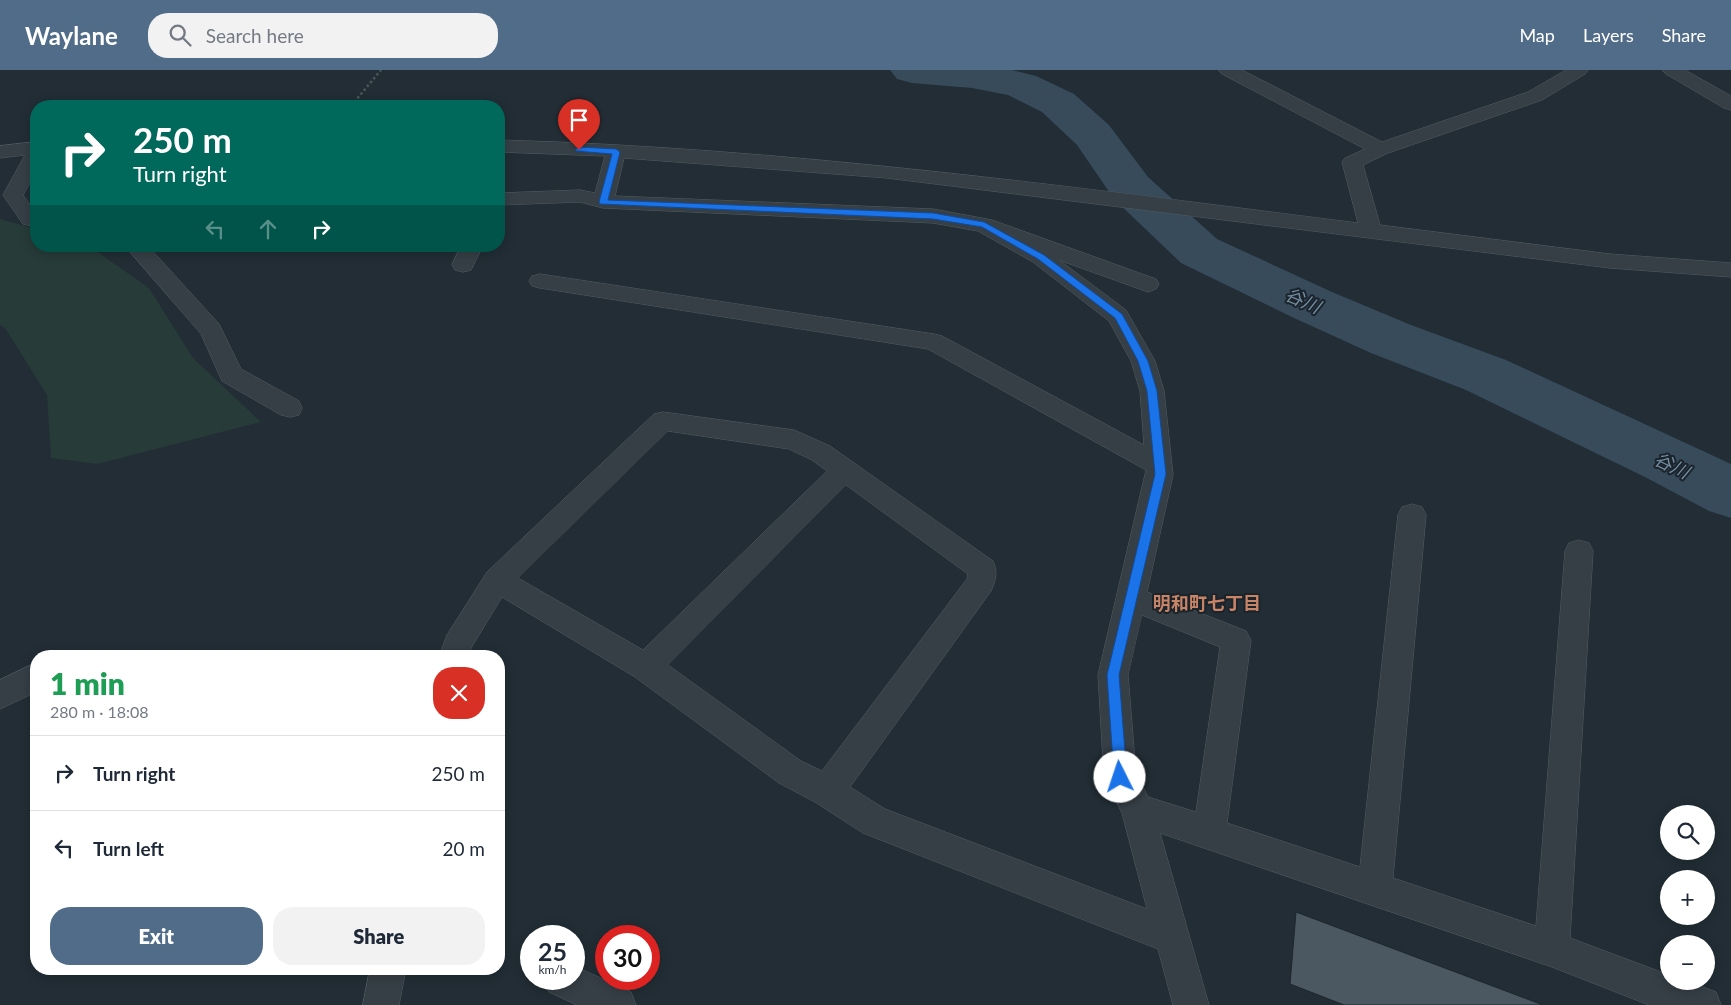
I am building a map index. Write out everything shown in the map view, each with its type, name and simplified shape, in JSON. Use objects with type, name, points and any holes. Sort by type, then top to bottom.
[{"type":"street","points":[[1228,70],[1381,149]]},
{"type":"street","points":[[1371,230],[1352,162],[1381,149],[1534,96],[1579,70]]},
{"type":"street","points":[[1672,70],[1731,104]]},
{"type":"street","points":[[505,146],[616,152],[887,172],[1371,230],[1610,261],[1731,270]]},
{"type":"street","points":[[0,152],[30,149]]},
{"type":"street","points":[[603,202],[616,152]]},
{"type":"street","points":[[30,165],[13,195],[30,219]]},
{"type":"street","points":[[505,203],[580,196],[603,202],[933,216],[984,225],[1148,284]]},
{"type":"street","points":[[984,225],[1041,257],[1118,316],[1143,361],[1152,391],[1160,474],[1113,675],[1120,777],[1137,809],[1191,1005]]},
{"type":"street","points":[[141,252],[211,330],[231,375],[290,408]]},
{"type":"street","points":[[540,281],[934,342],[1159,464]]},
{"type":"street","points":[[456,650],[457,644],[497,580],[663,421],[794,440],[821,453],[983,568],[981,583],[827,791]]},
{"type":"street","points":[[646,667],[844,470]]},
{"type":"street","points":[[1375,890],[1412,515]]},
{"type":"street","points":[[1552,949],[1579,552]]},
{"type":"street","points":[[497,580],[646,667],[790,772],[827,791],[875,821],[1173,936]]},
{"type":"street","points":[[1130,598],[1236,640],[1209,834]]},
{"type":"street","points":[[0,695],[30,680]]},
{"type":"street","points":[[1137,809],[1552,949],[1652,988],[1703,1005]]},
{"type":"street","points":[[380,1005],[387,975]]},
{"type":"street","points":[[585,990],[618,1005]]},
{"type":"path","points":[[356,100],[381,70]]},
{"type":"green space","points":[[0,219],[30,227],[30,252],[98,252],[149,288],[193,358],[261,422],[97,464],[51,458],[47,395],[5,328],[0,325]]},
{"type":"building","points":[[1296,912],[1543,1005],[1344,1005],[1290,984]]},
{"type":"waterway","name":"谷川","points":[[912,70],[972,75],[1021,85],[1058,103],[1093,135],[1131,188],[1199,251],[1313,305],[1391,339],[1486,375],[1667,460],[1731,493]]},
{"type":"district","name":"明和町七丁目","points":[[1207,603]]},
{"type":"route","points":[[579,150],[616,152],[603,202],[933,216],[984,225],[1041,257],[1118,316],[1143,361],[1152,391],[1160,474],[1113,675],[1120,777]]}]
